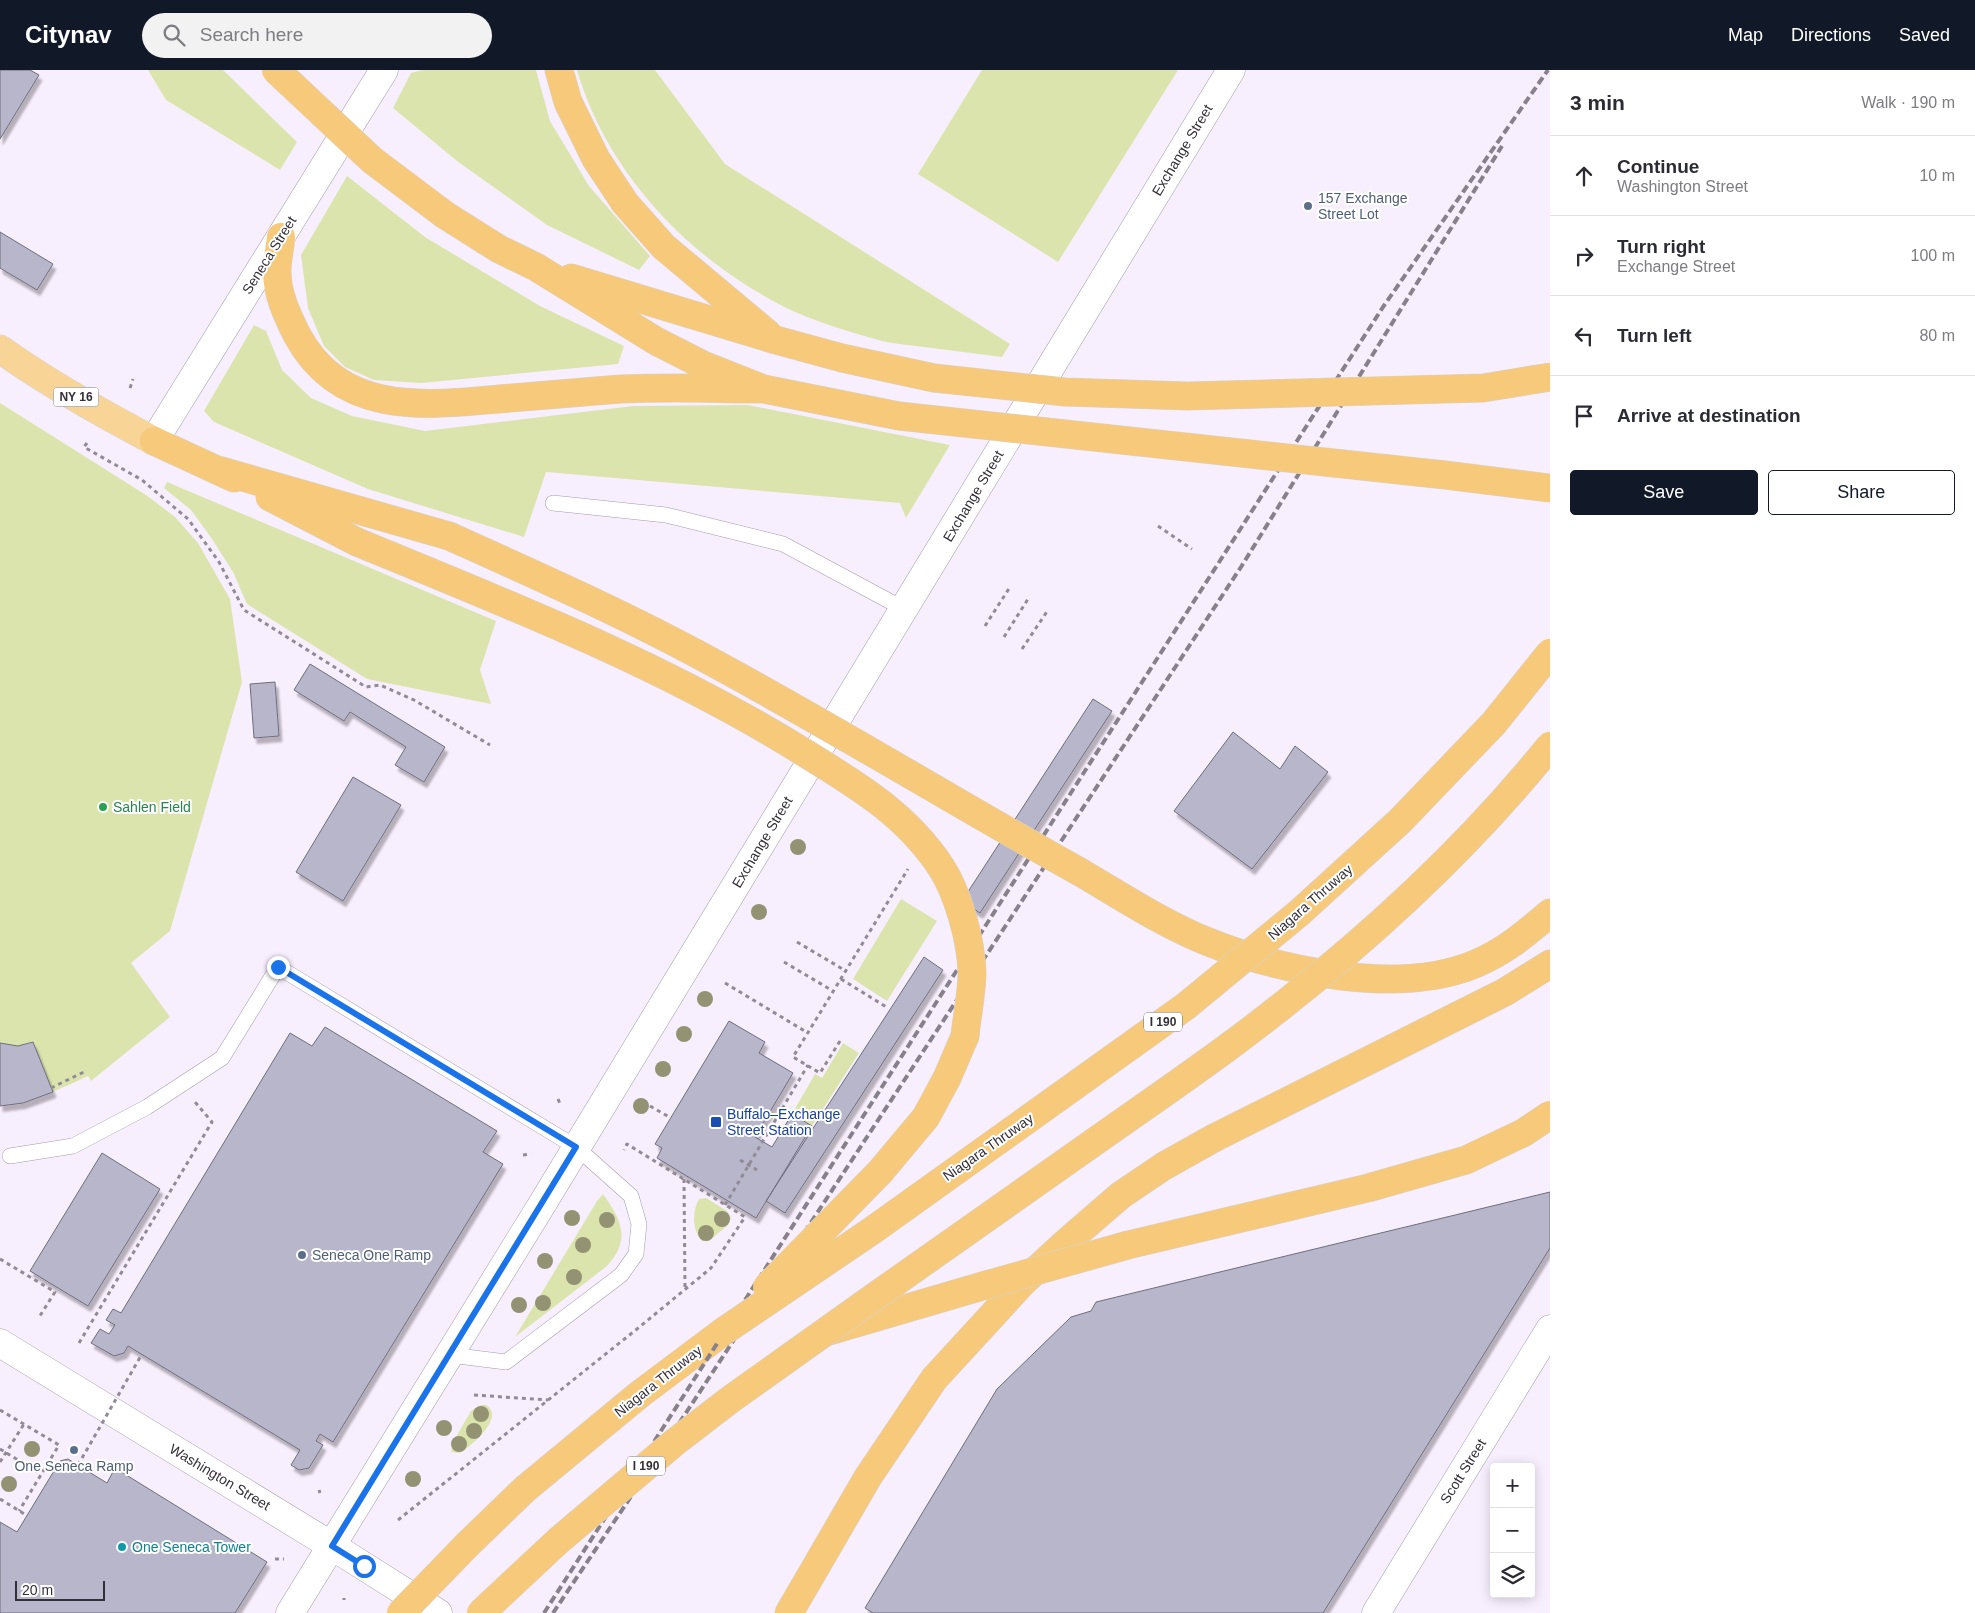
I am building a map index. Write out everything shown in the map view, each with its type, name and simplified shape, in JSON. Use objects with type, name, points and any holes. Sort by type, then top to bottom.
[{"type":"highway","points":[[276,70],[372,160],[445,215],[499,249],[536,268],[665,346],[703,365],[764,389],[899,416],[1550,488]]},
{"type":"highway","points":[[559,70],[568,102],[596,159],[625,203],[664,247],[776,340]]},
{"type":"highway","points":[[281,237],[277,271],[280,294],[290,321],[306,351],[325,370],[345,385],[373,398],[408,404],[441,405],[611,390],[764,389]]},
{"type":"highway","points":[[536,268],[776,340],[842,358],[934,378],[1065,392],[1188,396],[1483,388],[1550,377]]},
{"type":"highway","name":"NY 16","points":[[0,350],[108,416],[154,441]]},
{"type":"highway","points":[[154,441],[218,470],[357,542],[541,618],[622,654],[770,731],[861,788],[910,827],[942,868],[963,916],[972,971],[965,1036],[947,1078],[926,1118],[880,1172],[724,1331]]},
{"type":"highway","points":[[218,470],[449,536],[625,617],[786,702],[938,792],[1172,925],[1215,944],[1250,956],[1302,968],[1368,979],[1436,976],[1475,964],[1514,944],[1550,913]]},
{"type":"highway","name":"Niagara Thruway","points":[[401,1613],[525,1489],[640,1394],[724,1331],[872,1230],[1186,1006],[1299,913],[1413,807],[1494,723],[1550,653]]},
{"type":"highway","name":"I 190","points":[[481,1613],[558,1541],[675,1442],[731,1399],[1188,1076],[1290,999],[1399,905],[1467,840],[1550,746]]},
{"type":"highway","points":[[789,1613],[868,1477],[934,1380],[1023,1282],[1121,1195],[1164,1166],[1223,1133],[1506,992],[1550,964]]},
{"type":"highway","points":[[823,1333],[1128,1245],[1368,1188],[1466,1160],[1522,1133],[1550,1115]]},
{"type":"street","name":"Seneca Street","points":[[154,441],[384,70]]},
{"type":"street","name":"Exchange Street","points":[[290,1613],[450,1355],[1231,70]]},
{"type":"street","name":"Scott Street","points":[[1376,1613],[1550,1329]]},
{"type":"street","name":"Washington Street","points":[[0,1343],[438,1613]]},
{"type":"lane","points":[[553,503],[666,515],[783,544],[904,609]]},
{"type":"lane","points":[[10,1156],[73,1146],[147,1107],[222,1058],[278,967],[576,1147],[631,1196],[639,1224],[636,1254],[621,1275],[506,1362],[450,1355]]},
{"type":"path","points":[[130,388],[133,379]]},
{"type":"path","points":[[87,443],[84,447],[142,480],[188,519],[219,562],[244,610],[366,686],[380,685],[414,700],[490,745]]},
{"type":"path","points":[[1158,526],[1192,548]]},
{"type":"path","points":[[985,626],[1010,587]]},
{"type":"path","points":[[1004,637],[1028,599]]},
{"type":"path","points":[[1022,649],[1048,610]]},
{"type":"path","points":[[840,1042],[820,1073],[793,1057],[910,867]]},
{"type":"path","points":[[797,942],[846,971]]},
{"type":"path","points":[[784,962],[834,991]]},
{"type":"path","points":[[841,979],[888,1008]]},
{"type":"path","points":[[725,983],[808,1033]]},
{"type":"path","points":[[725,1205],[808,1065]]},
{"type":"path","points":[[51,1088],[86,1071]]},
{"type":"path","points":[[79,1343],[212,1122],[180,1084]]},
{"type":"path","points":[[558,1099],[561,1106]]},
{"type":"path","points":[[650,1106],[671,1118]]},
{"type":"path","points":[[398,1520],[711,1268],[744,1217],[626,1144],[624,1150]]},
{"type":"path","points":[[523,1155],[531,1154]]},
{"type":"path","points":[[740,1160],[757,1170]]},
{"type":"path","points":[[684,1179],[685,1290]]},
{"type":"path","points":[[0,1259],[55,1292],[38,1319]]},
{"type":"path","points":[[78,1465],[142,1354]]},
{"type":"path","points":[[474,1395],[548,1400]]},
{"type":"path","points":[[0,1410],[58,1445],[19,1511]]},
{"type":"path","points":[[0,1462],[24,1424]]},
{"type":"path","points":[[0,1449],[41,1474]]},
{"type":"path","points":[[0,1499],[26,1515]]},
{"type":"path","points":[[275,1559],[284,1559]]},
{"type":"green space","points":[[148,70],[223,70],[297,142],[280,170],[166,100]]},
{"type":"green space","points":[[423,70],[536,70],[550,121],[589,186],[650,256],[639,270],[547,225],[457,161],[393,108],[411,73]]},
{"type":"green space","points":[[577,70],[655,70],[725,164],[1010,344],[1002,357],[882,341],[822,323],[793,311],[734,277],[675,229],[649,202],[626,172],[606,140],[590,106]]},
{"type":"green space","points":[[982,70],[1178,70],[1058,262],[918,174]]},
{"type":"green space","points":[[347,176],[425,237],[540,306],[624,346],[618,364],[421,383],[374,380],[345,367],[324,346],[308,308],[301,255]]},
{"type":"green space","points":[[254,325],[266,331],[282,370],[311,398],[352,416],[425,431],[633,406],[748,405],[950,445],[906,518],[900,503],[546,472],[524,537],[368,489],[214,422],[204,411]]},
{"type":"green space","name":"Sahlen Field","points":[[0,403],[146,495],[175,517],[198,543],[230,599],[242,682],[170,931],[131,963],[170,1017],[91,1081],[88,1076],[56,1091],[0,1106]]},
{"type":"green space","points":[[167,482],[496,621],[480,670],[491,704],[367,679],[247,604],[233,572],[210,536],[191,510],[164,488]]},
{"type":"green space","points":[[901,899],[937,921],[887,1001],[853,979]]},
{"type":"green space","points":[[843,1043],[859,1053],[812,1126],[792,1114],[815,1074],[822,1078]]},
{"type":"green space","points":[[603,1194],[619,1221],[621,1230],[619,1247],[614,1257],[607,1266],[515,1337],[597,1201]]},
{"type":"green space","points":[[706,1198],[727,1211],[731,1218],[728,1225],[709,1241],[702,1241],[696,1232],[694,1215],[699,1199]]},
{"type":"green space","points":[[481,1405],[486,1405],[491,1410],[492,1417],[485,1431],[460,1453],[451,1452],[453,1442],[471,1411]]},
{"type":"building","points":[[0,70],[30,70],[39,75],[0,139]]},
{"type":"building","points":[[0,232],[53,264],[37,290],[0,268]]},
{"type":"building","points":[[310,664],[445,747],[424,782],[395,765],[406,747],[350,712],[344,721],[294,690]]},
{"type":"building","points":[[275,682],[279,736],[254,738],[250,684]]},
{"type":"building","points":[[1093,699],[1112,711],[980,913],[962,901]]},
{"type":"building","points":[[1233,732],[1280,769],[1295,746],[1328,772],[1252,869],[1174,811]]},
{"type":"building","points":[[353,777],[401,805],[343,901],[296,872]]},
{"type":"building","points":[[924,957],[943,970],[785,1213],[766,1201]]},
{"type":"building","name":"Buffalo–Exchange Street Station","points":[[729,1021],[765,1042],[759,1053],[793,1073],[755,1137],[772,1147],[792,1114],[812,1126],[756,1218],[657,1158],[662,1148],[655,1144]]},
{"type":"building","name":"Seneca One Ramp","points":[[325,1027],[497,1131],[483,1152],[503,1164],[333,1442],[320,1434],[316,1441],[323,1445],[309,1468],[299,1470],[291,1465],[300,1450],[128,1346],[124,1353],[114,1356],[91,1343],[100,1329],[109,1334],[115,1325],[106,1320],[113,1309],[121,1313],[290,1033],[312,1046]]},
{"type":"building","points":[[33,1042],[53,1092],[23,1103],[0,1106],[0,1043],[18,1046]]},
{"type":"building","points":[[102,1153],[160,1189],[88,1306],[30,1271]]},
{"type":"building","points":[[1550,1192],[1550,1248],[1323,1613],[873,1613],[865,1608],[997,1389],[1071,1317],[1091,1311],[1096,1302]]},
{"type":"building","name":"One Seneca Tower","points":[[68,1459],[107,1483],[115,1468],[267,1562],[235,1613],[0,1613],[0,1522],[17,1532],[60,1461]]},
{"type":"railway","points":[[544,1613],[1383,307],[1548,70]]},
{"type":"railway","points":[[553,1613],[1241,567],[1502,146]]},
{"type":"place","name":"157 Exchange Street Lot","points":[[1308,206]]},
{"type":"place","name":"Sahlen Field","points":[[103,807]]},
{"type":"place","name":"Buffalo–Exchange Street Station","points":[[716,1122]]},
{"type":"place","name":"Seneca One Ramp","points":[[302,1255]]},
{"type":"place","name":"One Seneca Ramp","points":[[74,1450]]},
{"type":"place","name":"One Seneca Tower","points":[[122,1547]]},
{"type":"route","points":[[278,967],[331,1001],[576,1147],[332,1546],[364,1566]]}]
